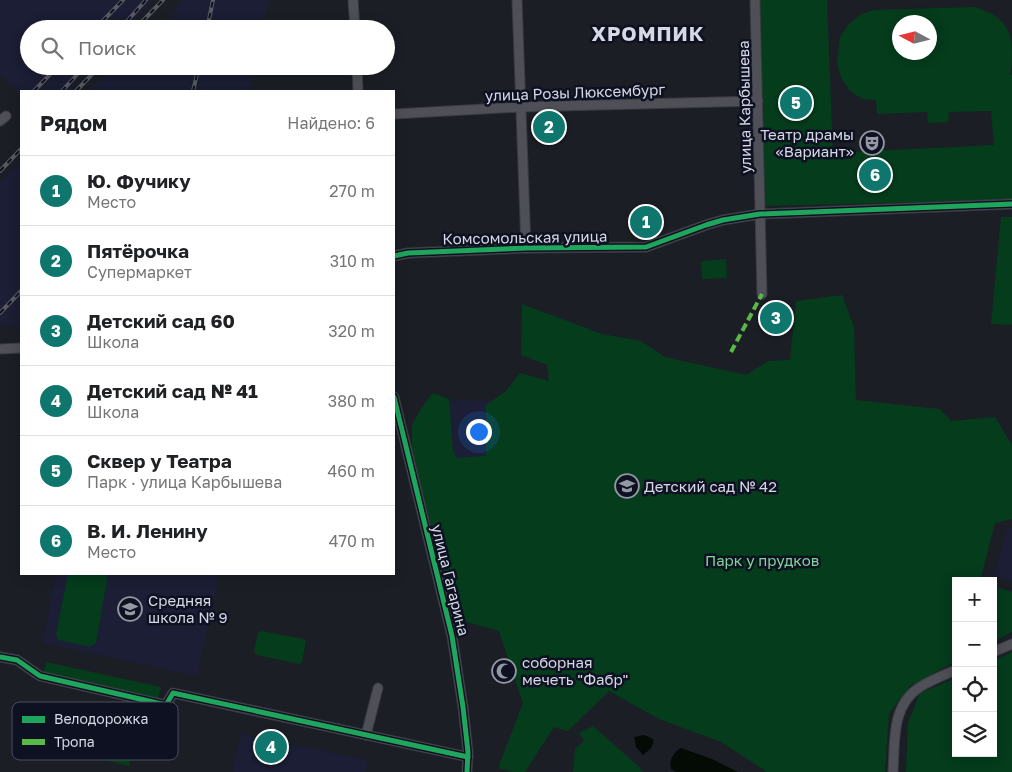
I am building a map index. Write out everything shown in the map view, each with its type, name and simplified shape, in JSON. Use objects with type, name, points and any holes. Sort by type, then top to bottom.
[{"type":"street","points":[[353,0],[354,20]]},
{"type":"street","points":[[517,0],[526,248]]},
{"type":"street","name":"улица Карбышева","points":[[755,0],[762,294]]},
{"type":"street","points":[[357,75],[358,90]]},
{"type":"street","name":"улица Розы Люксембург","points":[[395,114],[521,107],[758,102]]},
{"type":"street","name":"Комсомольская улица","points":[[395,256],[408,253],[526,248],[646,247],[723,220],[760,214],[1012,204]]},
{"type":"street","points":[[0,349],[20,348]]},
{"type":"street","name":"улица Гагарина","points":[[395,401],[460,676],[468,757],[467,772]]},
{"type":"street","points":[[997,650],[1012,644]]},
{"type":"street","points":[[0,657],[17,660],[40,676],[153,702]]},
{"type":"street","points":[[893,772],[896,728],[899,713],[904,702],[922,686],[952,672]]},
{"type":"street","points":[[366,735],[378,688]]},
{"type":"street","points":[[168,702],[173,693],[468,757]]},
{"type":"shaded area","points":[[0,0],[153,0],[134,20],[20,20],[20,75],[82,75],[68,90],[20,90],[20,94],[0,76]]},
{"type":"shaded area","points":[[182,0],[269,0],[265,20],[170,20]]},
{"type":"shaded area","points":[[104,75],[254,75],[250,90],[90,90]]},
{"type":"shaded area","points":[[20,162],[20,325],[0,326],[0,183]]},
{"type":"shaded area","points":[[424,400],[511,401],[511,472],[433,473]]},
{"type":"shaded area","points":[[1008,527],[1012,528],[1012,581],[994,576]]},
{"type":"shaded area","name":"Средняя школа № 9","points":[[56,575],[219,575],[197,676],[43,643]]},
{"type":"shaded area","points":[[240,734],[368,760],[366,772],[233,772]]},
{"type":"shaded area","points":[[644,735],[653,739],[653,744],[643,755],[636,747],[634,737]]},
{"type":"shaded area","points":[[681,748],[712,759],[738,772],[676,772],[671,769],[671,760],[674,754]]},
{"type":"green space","points":[[760,0],[827,0],[833,153],[994,145],[991,111],[949,112],[948,122],[928,123],[927,112],[877,114],[876,100],[862,99],[850,91],[842,79],[837,65],[840,37],[848,25],[860,15],[874,10],[974,7],[998,18],[1010,36],[1012,54],[1010,74],[1012,75],[1012,200],[764,206]]},
{"type":"green space","points":[[1001,217],[1012,217],[1012,325],[991,324]]},
{"type":"green space","points":[[726,259],[727,278],[702,279],[701,261]]},
{"type":"green space","name":"Парк у прудков","points":[[842,295],[854,327],[856,400],[940,409],[951,421],[995,417],[1012,445],[1012,519],[995,523],[981,577],[952,577],[952,663],[910,686],[889,714],[885,772],[767,772],[721,742],[659,719],[609,691],[568,731],[554,727],[525,772],[514,772],[498,768],[523,703],[499,631],[456,619],[412,452],[412,425],[422,407],[433,393],[449,399],[453,450],[456,458],[486,456],[486,405],[506,391],[520,373],[549,381],[547,365],[521,355],[522,304],[602,334],[641,341],[665,357],[746,375],[768,361],[790,360],[796,301]]},
{"type":"green space","points":[[68,575],[108,575],[96,643],[90,647],[59,640],[56,635]]},
{"type":"green space","points":[[997,587],[1012,592],[1012,632],[997,640]]},
{"type":"green space","points":[[258,632],[304,639],[306,641],[302,662],[299,664],[257,655],[254,652]]},
{"type":"green space","points":[[1012,652],[1012,772],[906,772],[908,723],[920,693],[952,680],[952,757],[997,757],[997,659]]},
{"type":"green space","points":[[46,662],[161,687],[158,699],[43,675]]},
{"type":"green space","points":[[593,726],[643,772],[573,772],[575,749],[584,741],[579,733]]},
{"type":"green space","points":[[105,760],[130,760],[129,766]]},
{"type":"railway","points":[[104,20],[123,0]]},
{"type":"railway","points":[[128,20],[146,0]]},
{"type":"railway","points":[[144,20],[163,0]]},
{"type":"railway","points":[[209,20],[213,0]]},
{"type":"railway","points":[[35,90],[49,75]]},
{"type":"railway","points":[[63,90],[77,75]]},
{"type":"railway","points":[[77,90],[91,75]]},
{"type":"railway","points":[[193,90],[197,75]]},
{"type":"railway","points":[[0,171],[20,150]]},
{"type":"railway","points":[[0,313],[20,292]]},
{"type":"marked path","points":[[731,352],[762,294]]},
{"type":"cycle path","points":[[395,256],[408,253],[526,248],[646,247],[723,220],[760,214],[1012,204]]},
{"type":"cycle path","points":[[395,401],[452,636],[468,752],[467,772]]},
{"type":"cycle path","points":[[0,657],[17,660],[40,676],[153,702]]},
{"type":"cycle path","points":[[168,702],[173,693],[468,757]]},
{"type":"place","name":"Сквер у Театра","points":[[796,103]]},
{"type":"place","name":"Пятёрочка","points":[[549,127]]},
{"type":"place","name":"Театр драмы «Вариант»","points":[[872,143]]},
{"type":"place","name":"В. И. Ленину","points":[[875,175]]},
{"type":"place","name":"Ю. Фучику","points":[[646,222]]},
{"type":"place","name":"Детский сад 60","points":[[776,318]]},
{"type":"place","name":"Детский сад № 42","points":[[627,486]]},
{"type":"place","name":"Средняя школа № 9","points":[[130,609]]},
{"type":"place","name":"соборная мечеть \"Фабр\"","points":[[504,671]]},
{"type":"place","name":"Детский сад № 41","points":[[271,747]]},
{"type":"district","name":"ХРОМПИК","points":[[648,33]]}]
